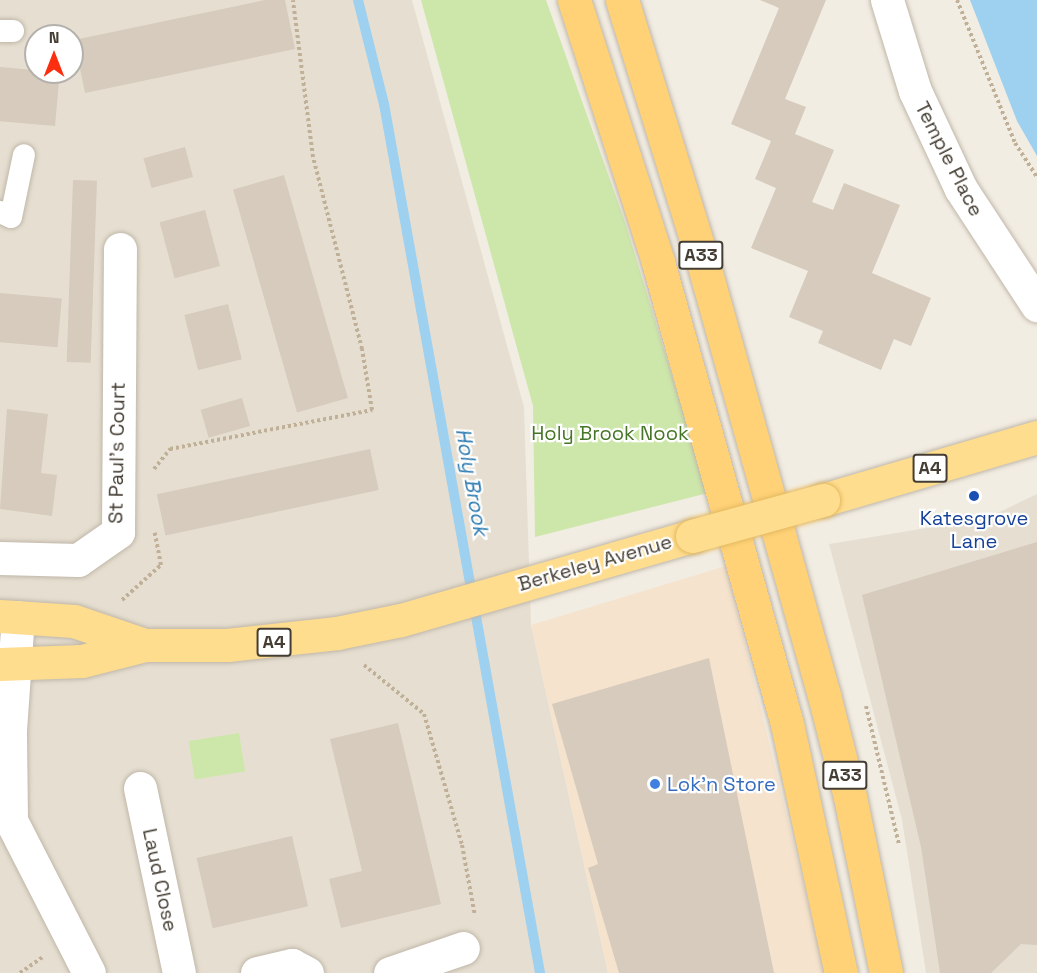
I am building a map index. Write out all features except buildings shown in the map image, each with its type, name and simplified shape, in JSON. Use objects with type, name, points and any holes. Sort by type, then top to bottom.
[{"type":"highway","name":"A33","points":[[574,0],[658,262],[787,724],[841,973]]},
{"type":"highway","name":"A33","points":[[622,0],[675,164],[824,695],[852,807],[886,973]]},
{"type":"main road","name":"Berkeley Avenue","points":[[9,665],[82,661],[145,645],[279,642],[401,620],[1037,437]]},
{"type":"main road","name":"Berkeley Avenue","points":[[9,616],[74,621],[145,645]]},
{"type":"street","name":"Temple Place","points":[[887,0],[915,91],[956,179],[1037,305]]},
{"type":"street","name":"St Paul's Court","points":[[0,558],[78,560],[118,532],[120,249]]},
{"type":"street","points":[[9,616],[10,730],[4,809],[89,973]]},
{"type":"street","name":"Laud Close","points":[[140,788],[179,973]]},
{"type":"street","points":[[390,973],[469,935]]},
{"type":"street","points":[[256,973],[292,964],[307,973]]},
{"type":"lane","points":[[0,212],[11,218],[24,155]]},
{"type":"path","points":[[151,473],[170,449],[372,410],[362,349],[313,157],[293,0]]},
{"type":"path","points":[[957,0],[1016,143],[1037,177]]},
{"type":"path","points":[[115,606],[161,566],[153,523]]},
{"type":"path","points":[[362,663],[424,714],[462,845],[469,935]]},
{"type":"path","points":[[20,973],[46,955]]},
{"type":"shaded area","points":[[0,0],[412,0],[524,407],[531,625],[608,973],[0,973]]},
{"type":"shaded area","points":[[1037,494],[1037,973],[926,973],[902,820],[829,544],[987,518]]},
{"type":"shaded area","points":[[726,566],[825,973],[608,973],[531,625]]},
{"type":"green space","name":"Holy Brook Nook","points":[[421,0],[546,0],[625,222],[708,493],[535,537],[533,406]]},
{"type":"green space","points":[[239,733],[245,772],[195,779],[189,741]]},
{"type":"water","points":[[970,0],[1037,0],[1037,156],[1017,121]]},
{"type":"waterway","name":"Holy Brook","points":[[358,0],[384,104],[540,973]]},
{"type":"place","name":"Katesgrove Lane","points":[[974,496]]},
{"type":"place","name":"Lok'n Store","points":[[655,784]]}]
